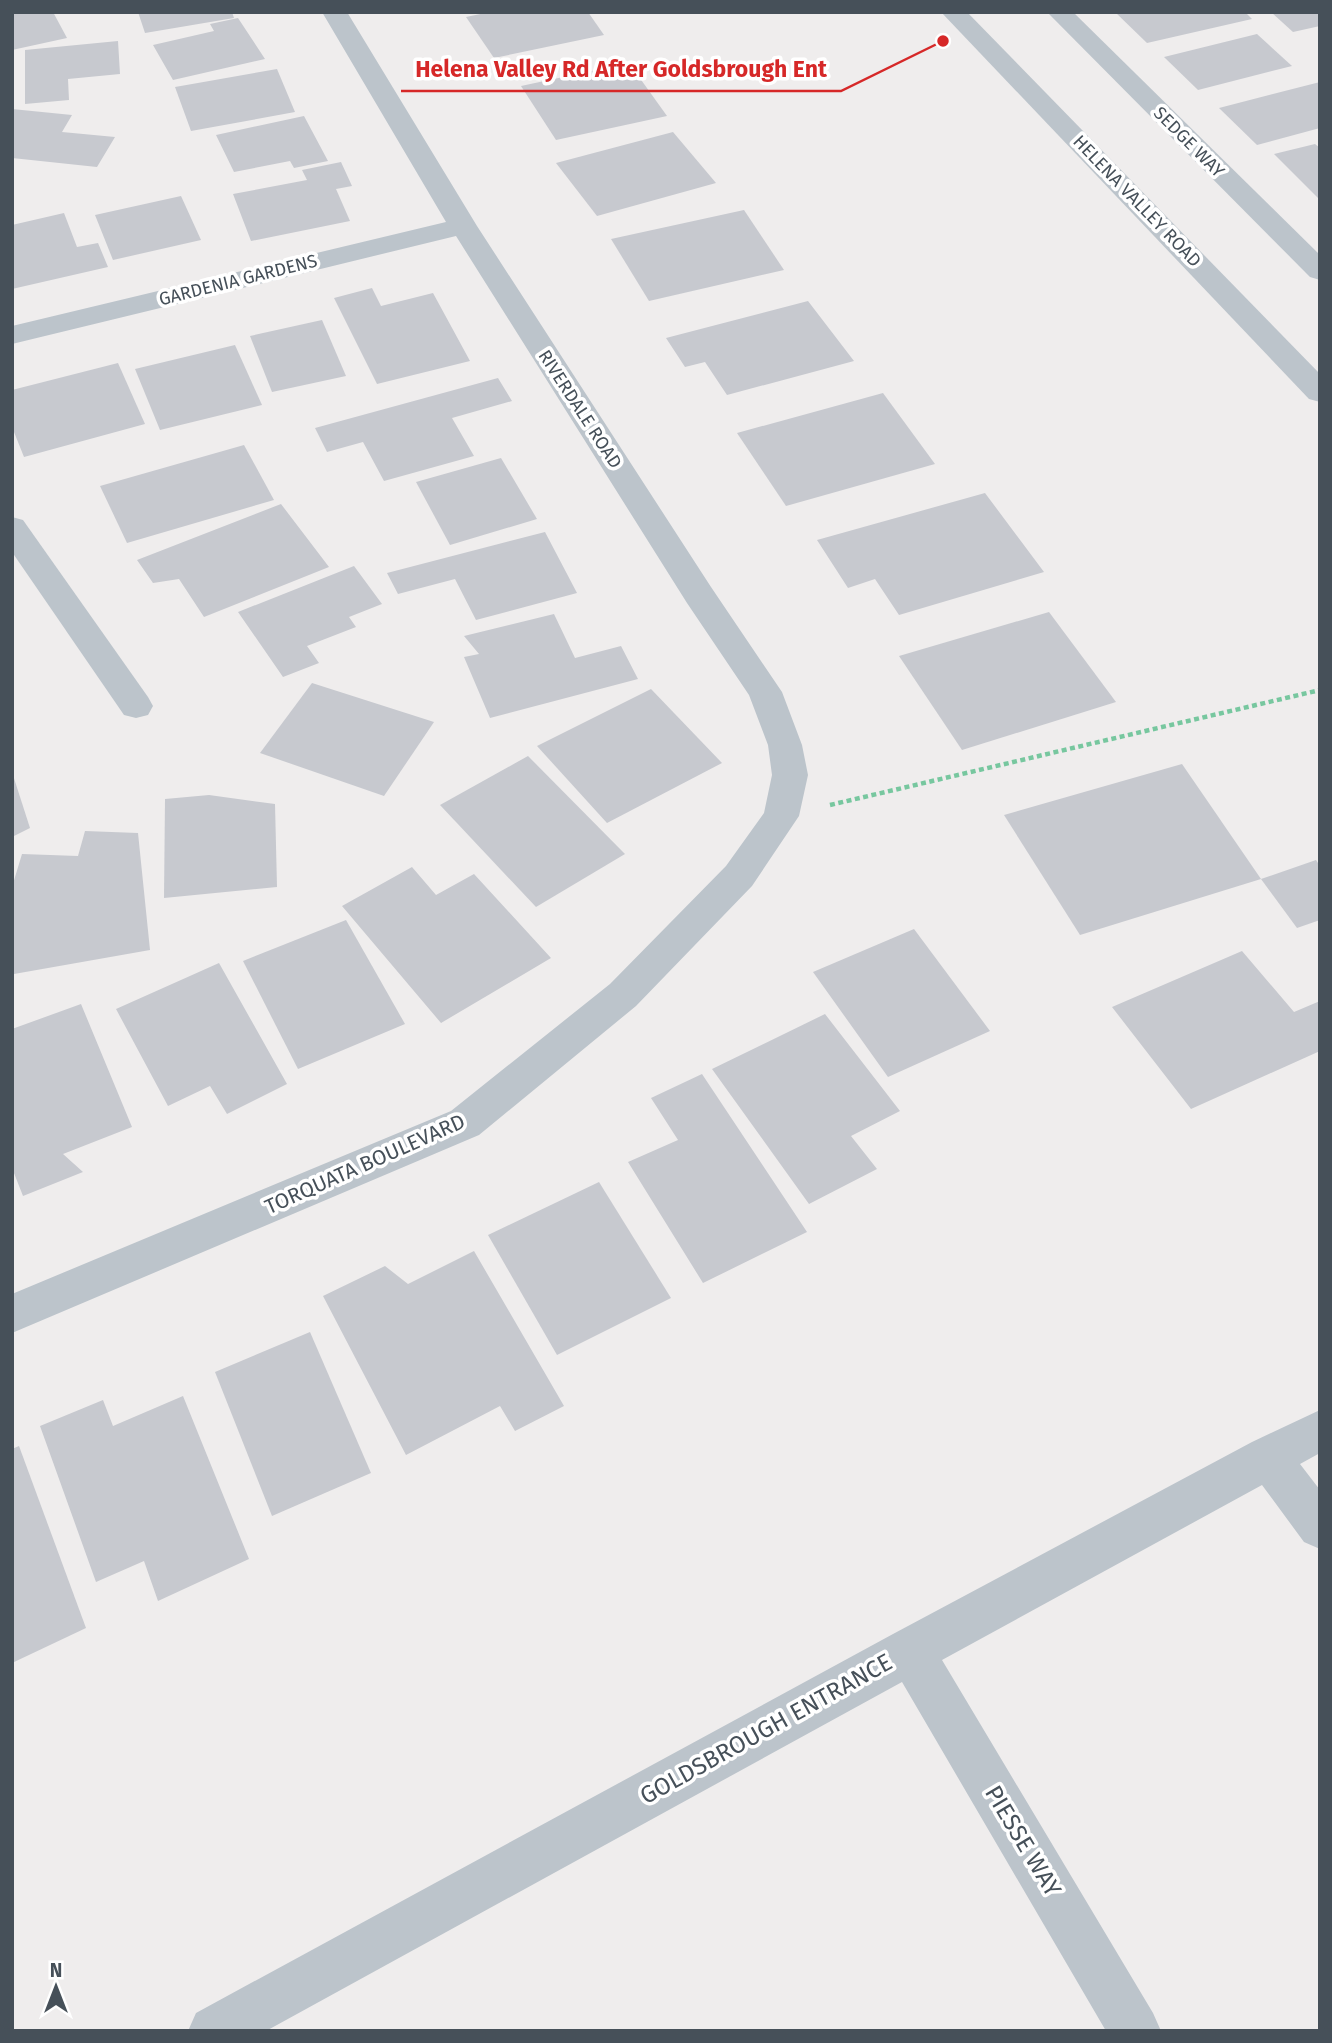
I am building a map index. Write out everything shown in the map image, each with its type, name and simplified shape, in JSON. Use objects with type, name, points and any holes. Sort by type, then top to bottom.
[{"type":"street","name":"RIVERDALE ROAD","points":[[334,12],[463,226],[699,595],[765,692],[785,745],[788,765],[789,775],[781,816]]},
{"type":"street","name":"HELENA VALLEY ROAD","points":[[953,12],[1320,392]]},
{"type":"street","name":"SEDGE WAY","points":[[1059,12],[1320,271]]},
{"type":"street","name":"GARDENIA GARDENS","points":[[12,335],[463,226]]},
{"type":"street","points":[[12,528],[136,706]]},
{"type":"street","name":"TORQUATA BOULEVARD","points":[[12,1314],[465,1123],[623,995],[739,876],[781,816]]},
{"type":"street","name":"GOLDSBROUGH ENTRANCE","points":[[214,2031],[1320,1430]]},
{"type":"street","points":[[1268,1457],[1320,1527]]},
{"type":"street","name":"PIESSE WAY","points":[[910,1651],[1136,2031]]},
{"type":"path","points":[[781,816],[1320,690]]},
{"type":"building","points":[[12,12],[53,12],[67,38],[12,50]]},
{"type":"building","points":[[138,12],[232,12],[234,18],[145,33]]},
{"type":"building","points":[[490,12],[588,12],[604,35],[494,58],[466,17]]},
{"type":"building","points":[[1115,12],[1245,12],[1252,19],[1147,43]]},
{"type":"building","points":[[1271,12],[1320,12],[1320,26],[1293,32]]},
{"type":"building","points":[[238,18],[265,59],[173,80],[153,45],[214,31],[210,24]]},
{"type":"building","points":[[1257,34],[1292,66],[1198,90],[1164,57]]},
{"type":"building","points":[[118,41],[120,74],[68,79],[69,100],[25,104],[25,50]]},
{"type":"building","points":[[629,63],[667,116],[556,140],[521,86]]},
{"type":"building","points":[[277,69],[295,112],[191,131],[175,87]]},
{"type":"building","points":[[1320,82],[1320,128],[1257,145],[1219,108]]},
{"type":"building","points":[[12,109],[72,115],[62,132],[115,137],[97,167],[12,158]]},
{"type":"building","points":[[304,116],[328,161],[294,168],[290,161],[234,172],[216,135]]},
{"type":"building","points":[[673,132],[716,183],[597,216],[556,163]]},
{"type":"building","points":[[1315,144],[1320,148],[1320,200],[1274,154]]},
{"type":"building","points":[[341,162],[352,186],[336,189],[350,221],[251,241],[233,194],[307,180],[302,170]]},
{"type":"building","points":[[181,196],[201,240],[113,260],[95,215]]},
{"type":"building","points":[[744,210],[784,270],[649,301],[611,239]]},
{"type":"building","points":[[64,213],[77,247],[98,243],[108,267],[12,289],[12,225]]},
{"type":"building","points":[[372,288],[381,306],[433,293],[470,361],[377,384],[334,298]]},
{"type":"building","points":[[808,301],[854,361],[727,395],[705,362],[685,367],[666,338]]},
{"type":"building","points":[[322,320],[346,376],[272,392],[250,336]]},
{"type":"building","points":[[235,345],[262,405],[160,430],[135,369]]},
{"type":"building","points":[[118,363],[145,424],[24,457],[12,427],[12,390]]},
{"type":"building","points":[[498,378],[512,401],[452,418],[474,456],[384,481],[363,442],[327,452],[315,428]]},
{"type":"building","points":[[883,393],[935,464],[786,506],[737,433]]},
{"type":"building","points":[[244,445],[274,500],[127,543],[100,486]]},
{"type":"building","points":[[501,458],[537,519],[450,545],[416,482]]},
{"type":"building","points":[[985,493],[1044,572],[899,615],[875,579],[848,588],[817,540]]},
{"type":"building","points":[[281,504],[329,567],[204,617],[179,579],[153,583],[137,560]]},
{"type":"building","points":[[545,532],[577,593],[476,620],[455,579],[398,594],[387,573]]},
{"type":"building","points":[[354,566],[382,604],[349,617],[356,627],[307,646],[319,663],[283,677],[238,612]]},
{"type":"building","points":[[1049,612],[1116,702],[962,750],[899,656]]},
{"type":"building","points":[[554,614],[575,658],[621,646],[638,679],[490,718],[464,657],[479,654],[464,636]]},
{"type":"building","points":[[312,683],[434,722],[384,796],[260,753]]},
{"type":"building","points":[[651,689],[722,763],[607,823],[537,746]]},
{"type":"building","points":[[528,756],[625,854],[536,907],[440,805]]},
{"type":"building","points":[[1182,764],[1261,879],[1080,935],[1004,815]]},
{"type":"building","points":[[12,772],[30,828],[12,837]]},
{"type":"building","points":[[209,795],[275,804],[277,887],[164,898],[165,799]]},
{"type":"building","points":[[85,831],[138,833],[150,950],[14,974],[12,887],[22,854],[78,856]]},
{"type":"building","points":[[1316,860],[1320,866],[1320,920],[1297,928],[1261,879]]},
{"type":"building","points":[[412,867],[436,895],[474,874],[551,958],[441,1023],[342,906]]},
{"type":"building","points":[[346,920],[405,1024],[298,1069],[243,961]]},
{"type":"building","points":[[914,929],[990,1031],[888,1077],[813,972]]},
{"type":"building","points":[[1242,951],[1294,1012],[1320,1001],[1320,1051],[1191,1109],[1112,1007]]},
{"type":"building","points":[[219,963],[287,1084],[227,1114],[210,1086],[168,1106],[116,1009]]},
{"type":"building","points":[[81,1004],[132,1127],[63,1154],[83,1172],[23,1196],[12,1168],[12,1029]]},
{"type":"building","points":[[825,1014],[900,1111],[851,1136],[877,1169],[809,1204],[712,1069]]},
{"type":"building","points":[[702,1074],[807,1232],[703,1283],[628,1162],[678,1140],[651,1098]]},
{"type":"building","points":[[599,1182],[671,1298],[557,1355],[488,1235]]},
{"type":"building","points":[[474,1251],[564,1406],[515,1431],[500,1406],[406,1455],[323,1296],[385,1266],[408,1284]]},
{"type":"building","points":[[310,1332],[371,1473],[272,1516],[215,1372]]},
{"type":"building","points":[[183,1396],[249,1559],[158,1601],[144,1561],[96,1582],[40,1426],[103,1400],[113,1426]]},
{"type":"building","points":[[19,1446],[86,1628],[12,1663],[12,1449]]},
{"type":"place","name":"Helena Valley Rd After Goldsbrough Ent","points":[[943,41]]}]
